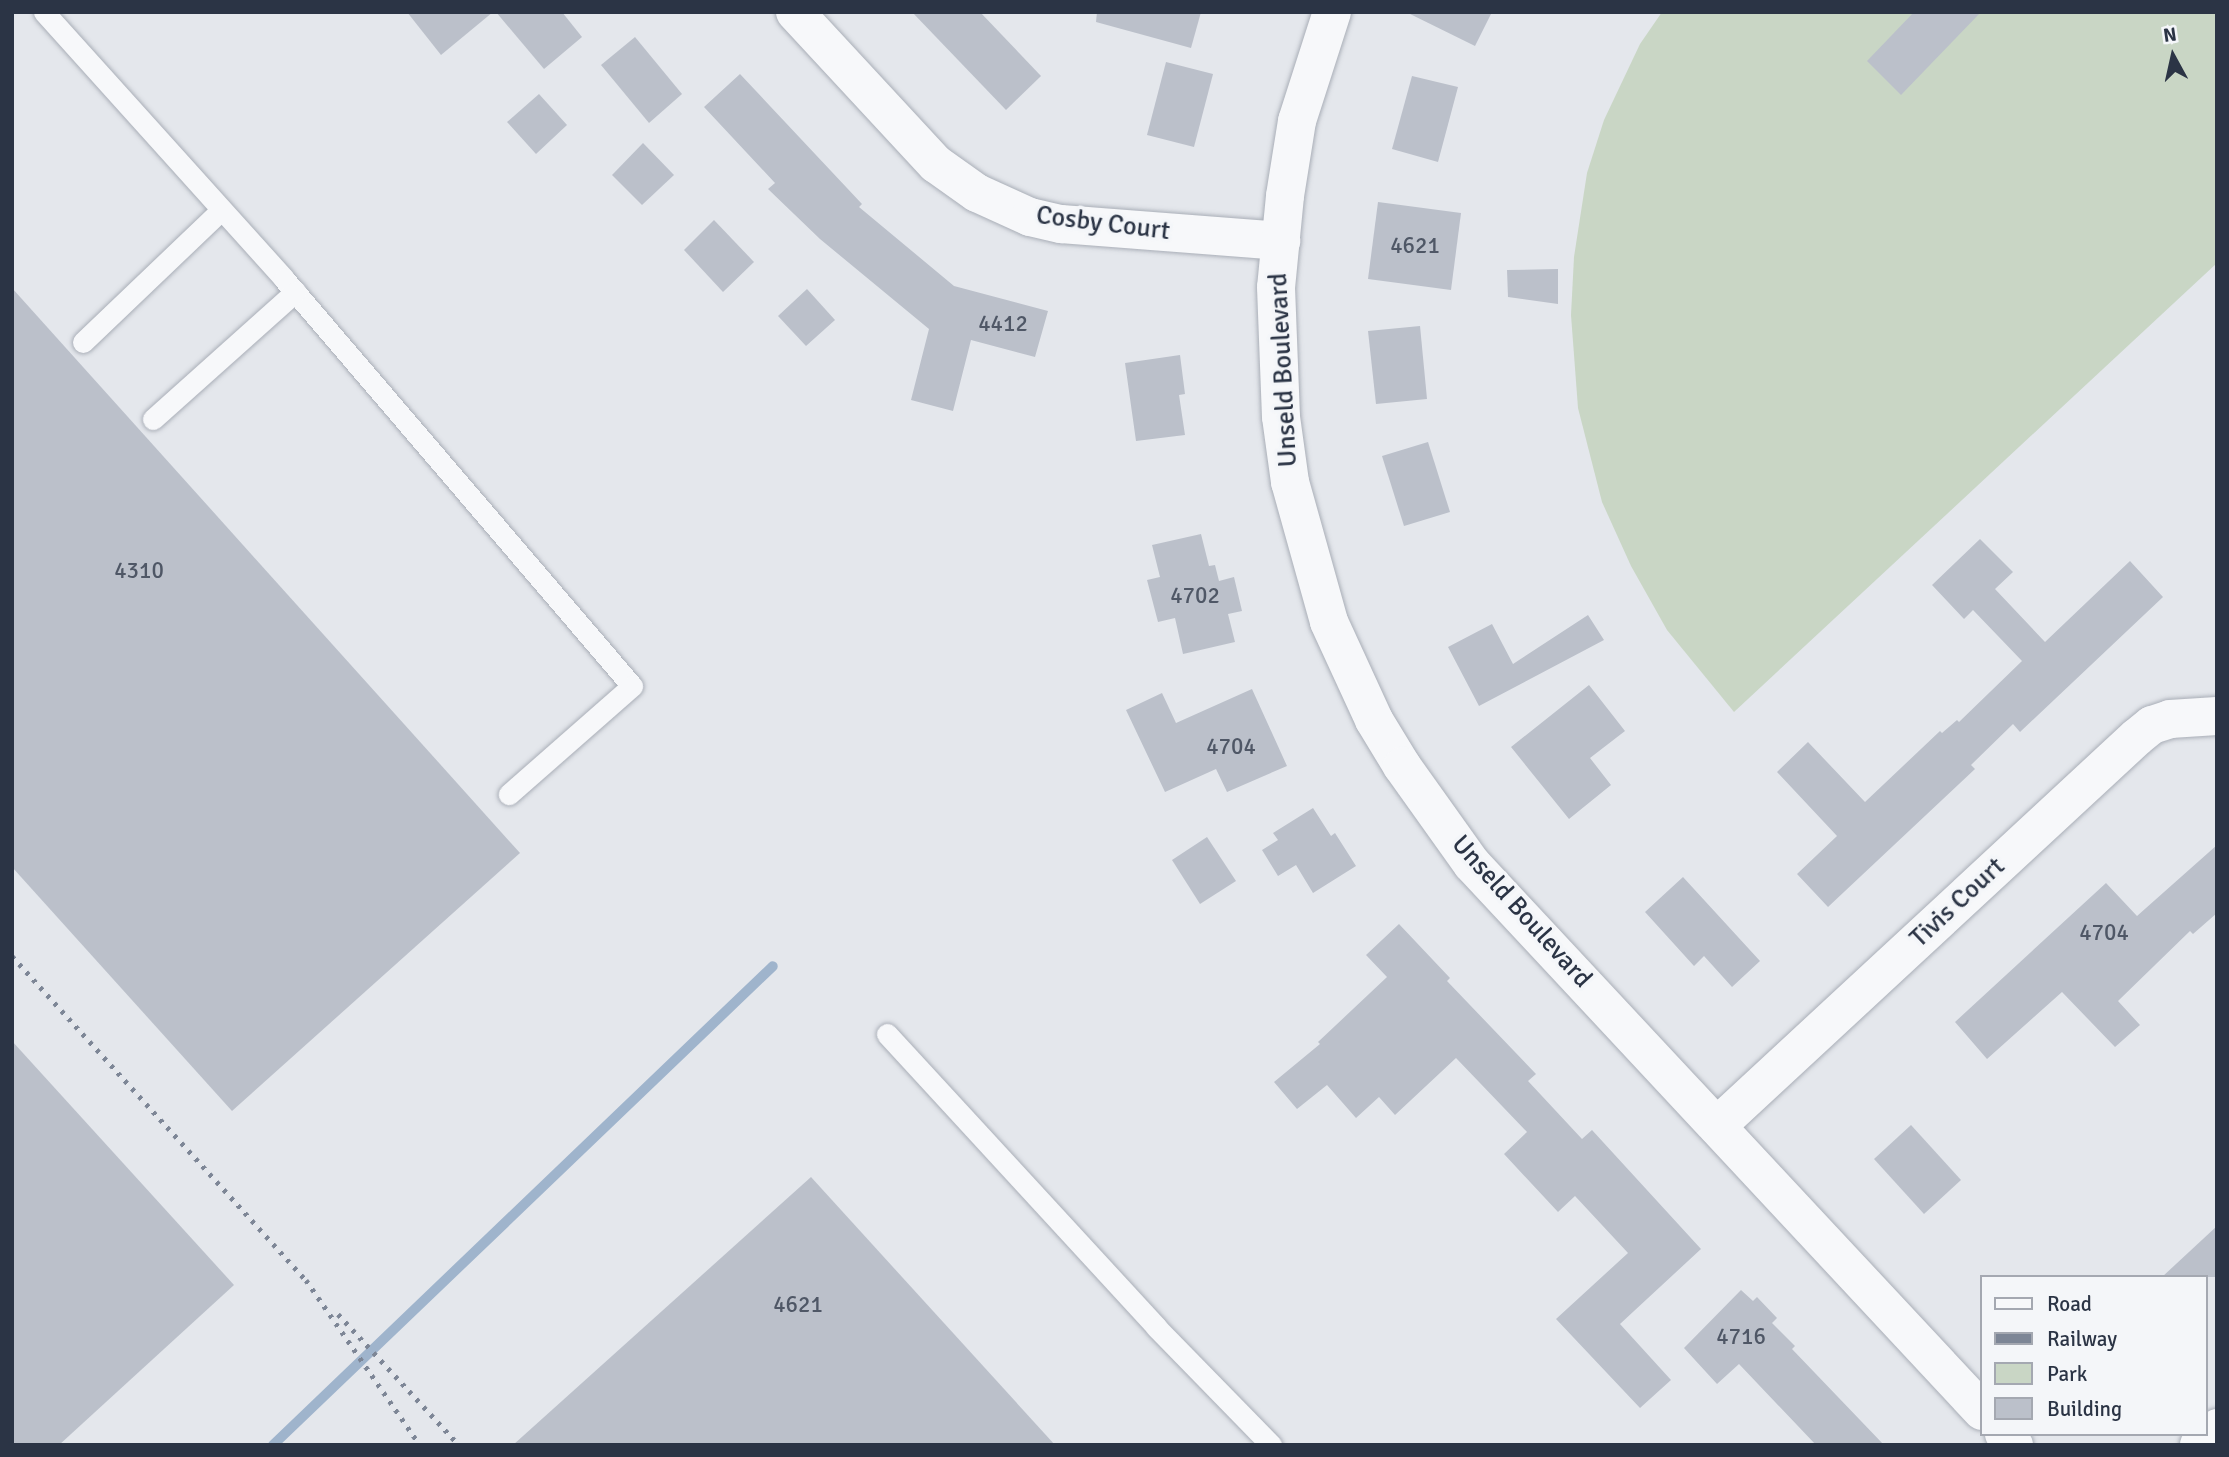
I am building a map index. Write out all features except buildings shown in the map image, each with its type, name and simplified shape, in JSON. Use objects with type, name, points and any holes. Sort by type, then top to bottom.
[{"type":"street","name":"Cosby Court","points":[[795,12],[936,164],[977,193],[1030,217],[1061,224],[1281,241]]},
{"type":"street","name":"Unseld Boulevard","points":[[1332,12],[1297,121],[1281,241],[1276,287],[1282,416],[1290,482],[1329,622],[1374,720],[1402,766],[1472,864],[1980,1409]]},
{"type":"street","name":"Tivis Court","points":[[1717,1126],[2137,737],[2152,725],[2170,719],[2217,716]]},
{"type":"street","points":[[2199,1445],[2217,1428]]},
{"type":"lane","points":[[44,12],[295,292],[632,686],[509,794]]},
{"type":"lane","points":[[83,342],[220,211]]},
{"type":"lane","points":[[153,419],[295,292]]},
{"type":"lane","points":[[887,1034],[1156,1327],[1271,1445]]},
{"type":"green space","points":[[1662,12],[2217,12],[2217,263],[1734,712],[1667,630],[1631,566],[1602,502],[1578,408],[1571,315],[1574,257],[1587,173],[1604,120],[1640,44]]},
{"type":"waterway","points":[[273,1445],[773,966]]},
{"type":"railway","points":[[12,956],[306,1280],[420,1445]]},
{"type":"railway","points":[[338,1314],[459,1445]]}]
